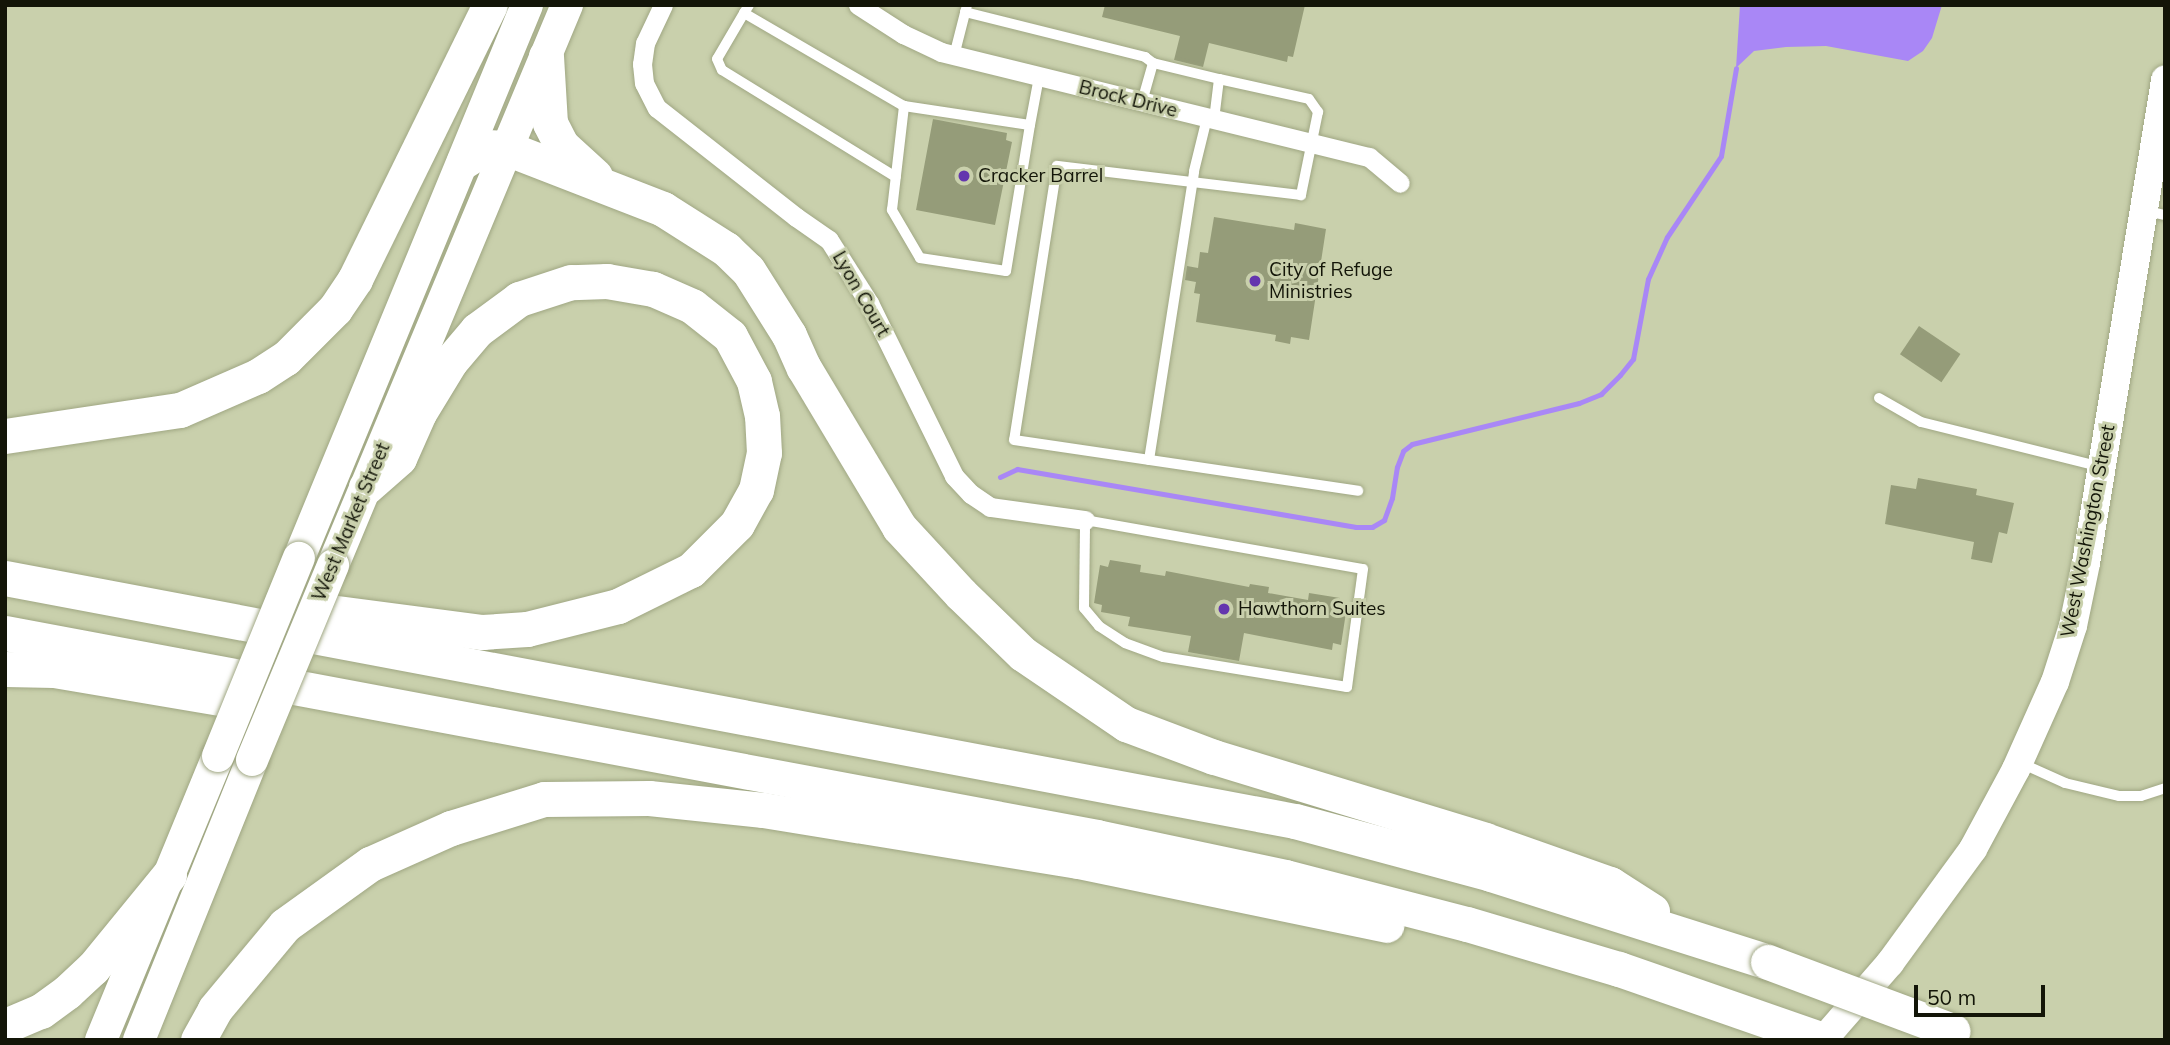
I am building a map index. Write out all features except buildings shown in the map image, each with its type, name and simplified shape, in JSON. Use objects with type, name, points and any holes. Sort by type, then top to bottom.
[{"type":"highway","points":[[5,436],[180,410],[258,376],[286,358],[335,309],[355,279],[490,5]]},
{"type":"highway","points":[[546,56],[550,123],[561,145],[603,183]]},
{"type":"highway","points":[[464,162],[486,147],[506,148],[603,183],[663,209],[696,227],[748,270],[789,335],[804,368],[899,527],[961,594],[1023,654],[1126,724],[1202,752],[1485,840],[1610,884],[1688,934]]},
{"type":"highway","points":[[183,611],[251,601],[377,621],[482,632],[527,629],[618,606],[691,570],[737,524],[756,490],[764,453],[762,416],[754,381],[730,336],[692,306],[653,289],[607,281],[571,282],[519,299],[477,330],[444,372],[419,413],[399,458],[366,487]]},
{"type":"highway","points":[[5,579],[1294,821],[1491,874],[1688,934],[1964,1035]]},
{"type":"highway","points":[[5,633],[1097,837],[1285,877],[1466,924],[1619,969],[1823,1040]]},
{"type":"highway","points":[[5,669],[54,670],[309,713],[411,709]]},
{"type":"highway","points":[[198,1040],[215,1009],[285,925],[370,864],[451,828],[544,799],[649,798],[763,810],[1078,861],[1411,931],[1466,924]]},
{"type":"highway","points":[[5,1026],[41,1011],[67,992],[93,968],[169,875]]},
{"type":"main road","name":"West Market Street","points":[[102,1040],[527,5]]},
{"type":"main road","name":"West Market Street","points":[[139,1040],[252,760],[566,5]]},
{"type":"main road","name":"West Washington Street","points":[[1823,1040],[1890,963],[1973,849],[2019,762],[2055,681],[2073,626],[2102,467],[2154,213],[2165,79]]},
{"type":"street","name":"Lyon Court","points":[[663,5],[645,43],[642,64],[644,83],[657,108],[785,209],[829,240],[869,303],[954,476],[971,494],[990,507],[1085,520]]},
{"type":"street","name":"Brock Drive","points":[[858,5],[903,34],[954,56],[1368,157],[1400,183]]},
{"type":"lane","points":[[896,177],[722,70],[717,59],[746,9],[904,106],[1030,125]]},
{"type":"lane","points":[[954,56],[966,9],[1145,57],[1153,63],[1309,99],[1318,112],[1301,195],[1057,166],[1014,440],[1358,491]]},
{"type":"lane","points":[[1143,102],[1153,63]]},
{"type":"lane","points":[[904,106],[892,210],[920,258],[1006,271],[1039,77]]},
{"type":"lane","points":[[1149,460],[1192,184],[1211,119],[1219,79]]},
{"type":"lane","points":[[1879,398],[1921,422],[2102,467]]},
{"type":"lane","points":[[1085,520],[1363,569],[1347,687],[1163,657],[1125,643],[1099,626],[1084,608],[1085,520]]},
{"type":"lane","points":[[2019,762],[2065,783],[2119,796],[2141,796],[2165,788]]},
{"type":"shaded area","points":[[1740,5],[1942,5],[1932,38],[1923,51],[1908,61],[1826,46],[1786,47],[1754,51],[1736,68]]},
{"type":"waterway","points":[[1000,477],[1017,469],[1356,527],[1372,527],[1384,520],[1392,498],[1397,467],[1403,451],[1412,444],[1579,403],[1601,394],[1633,359],[1648,279],[1667,237],[1721,156],[1736,68]]},
{"type":"place","name":"Cracker Barrel","points":[[964,176]]},
{"type":"place","name":"City of Refuge Ministries","points":[[1255,281]]},
{"type":"place","name":"Hawthorn Suites","points":[[1224,609]]}]
